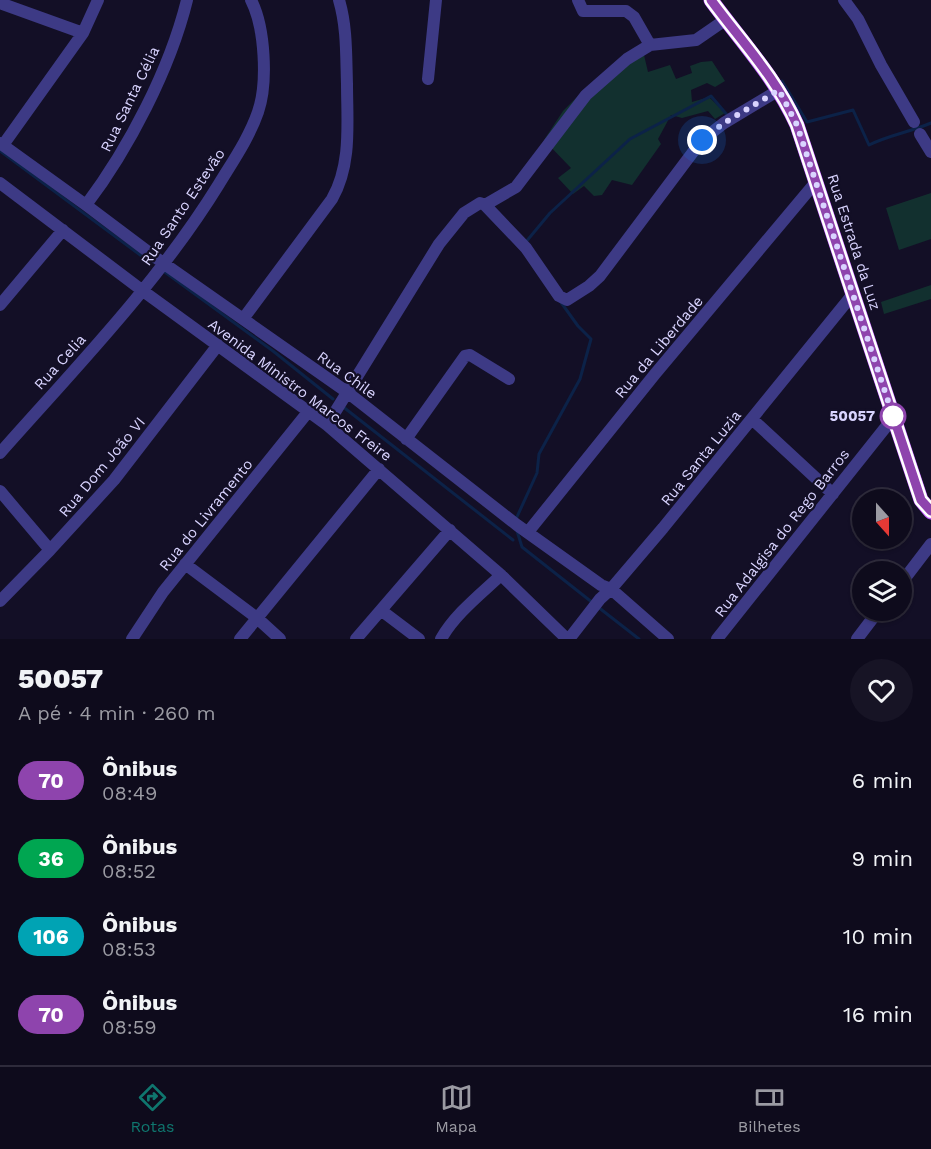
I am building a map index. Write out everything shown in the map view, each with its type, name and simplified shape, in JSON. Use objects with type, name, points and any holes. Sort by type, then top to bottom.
[{"type":"main road","name":"Rua Estrada da Luz","points":[[711,0],[779,90],[797,125],[921,500],[931,512]]},
{"type":"street","points":[[1,144],[83,33],[98,0]]},
{"type":"street","name":"Rua Santa Célia","points":[[86,205],[112,168],[156,85],[174,42],[187,0]]},
{"type":"street","name":"Rua Santo Estevão","points":[[143,291],[203,210],[238,153],[258,110],[263,55],[260,21],[251,0]]},
{"type":"street","points":[[243,320],[332,199],[342,179],[347,142],[346,37],[339,0]]},
{"type":"street","points":[[428,79],[436,0]]},
{"type":"street","points":[[578,0],[583,10],[623,10],[630,13],[650,45]]},
{"type":"street","points":[[844,0],[858,19],[914,122]]},
{"type":"street","points":[[0,3],[83,33]]},
{"type":"street","points":[[485,205],[520,182],[594,86],[627,59],[650,45],[693,41],[725,20]]},
{"type":"street","points":[[327,425],[439,244],[464,213],[480,202],[485,205],[526,248],[559,296],[567,300],[600,276],[702,140],[724,123],[779,90]]},
{"type":"street","points":[[920,134],[931,152]]},
{"type":"street","name":"Rua Chile","points":[[1,144],[345,397],[406,439],[528,532],[601,585],[611,589],[668,639]]},
{"type":"street","name":"Avenida Ministro Marcos Freire","points":[[0,183],[327,425],[501,574],[568,639]]},
{"type":"street","name":"Rua da Liberdade","points":[[528,532],[655,374],[816,183]]},
{"type":"street","points":[[0,305],[63,230]]},
{"type":"street","name":"Rua Celia","points":[[0,453],[143,291]]},
{"type":"street","name":"Rua Santa Luzia","points":[[568,639],[663,528],[853,294]]},
{"type":"street","name":"Rua Dom João VI","points":[[0,600],[50,550],[114,480],[218,345]]},
{"type":"street","points":[[406,439],[465,356],[470,355],[477,358],[509,379]]},
{"type":"street","name":"Rua do Livramento","points":[[132,639],[163,592],[308,412]]},
{"type":"street","name":"Rua Adalgisa do Rego Barros","points":[[717,639],[893,418]]},
{"type":"street","points":[[752,419],[833,494]]},
{"type":"street","points":[[240,639],[379,469]]},
{"type":"street","points":[[0,491],[50,550]]},
{"type":"street","points":[[356,639],[450,530]]},
{"type":"street","points":[[912,569],[931,544]]},
{"type":"street","points":[[185,564],[280,639]]},
{"type":"street","points":[[441,639],[452,624],[501,574]]},
{"type":"street","points":[[382,611],[419,639]]},
{"type":"street","points":[[857,639],[871,621]]},
{"type":"green space","points":[[644,55],[648,72],[670,65],[676,79],[692,73],[690,66],[712,61],[725,81],[715,87],[707,83],[691,90],[692,102],[709,97],[725,113],[715,119],[708,111],[682,118],[671,115],[658,139],[661,144],[632,185],[612,180],[602,195],[594,196],[584,186],[573,194],[558,178],[571,168],[544,140],[563,111],[588,86]]},
{"type":"green space","points":[[931,193],[931,239],[899,250],[886,208]]},
{"type":"green space","points":[[931,285],[931,299],[884,314],[881,302]]},
{"type":"waterway","points":[[778,84],[782,81],[807,122],[853,110],[869,145],[931,123]]},
{"type":"waterway","points":[[525,243],[550,213],[630,139],[711,96],[728,116]]},
{"type":"waterway","points":[[0,151],[151,263]]},
{"type":"waterway","points":[[162,270],[273,351],[333,399]]},
{"type":"waterway","points":[[516,519],[537,473],[539,454],[580,379],[591,339],[578,326],[560,301]]},
{"type":"waterway","points":[[342,406],[513,540]]},
{"type":"waterway","points":[[517,531],[522,547],[593,603]]},
{"type":"waterway","points":[[598,607],[639,639]]},
{"type":"bus line","name":"70","points":[[711,0],[773,80],[797,125],[921,500],[931,511]]},
{"type":"place","name":"50057","points":[[893,416]]},
{"type":"route","points":[[702,140],[747,108],[779,90],[797,125],[893,416]]}]
